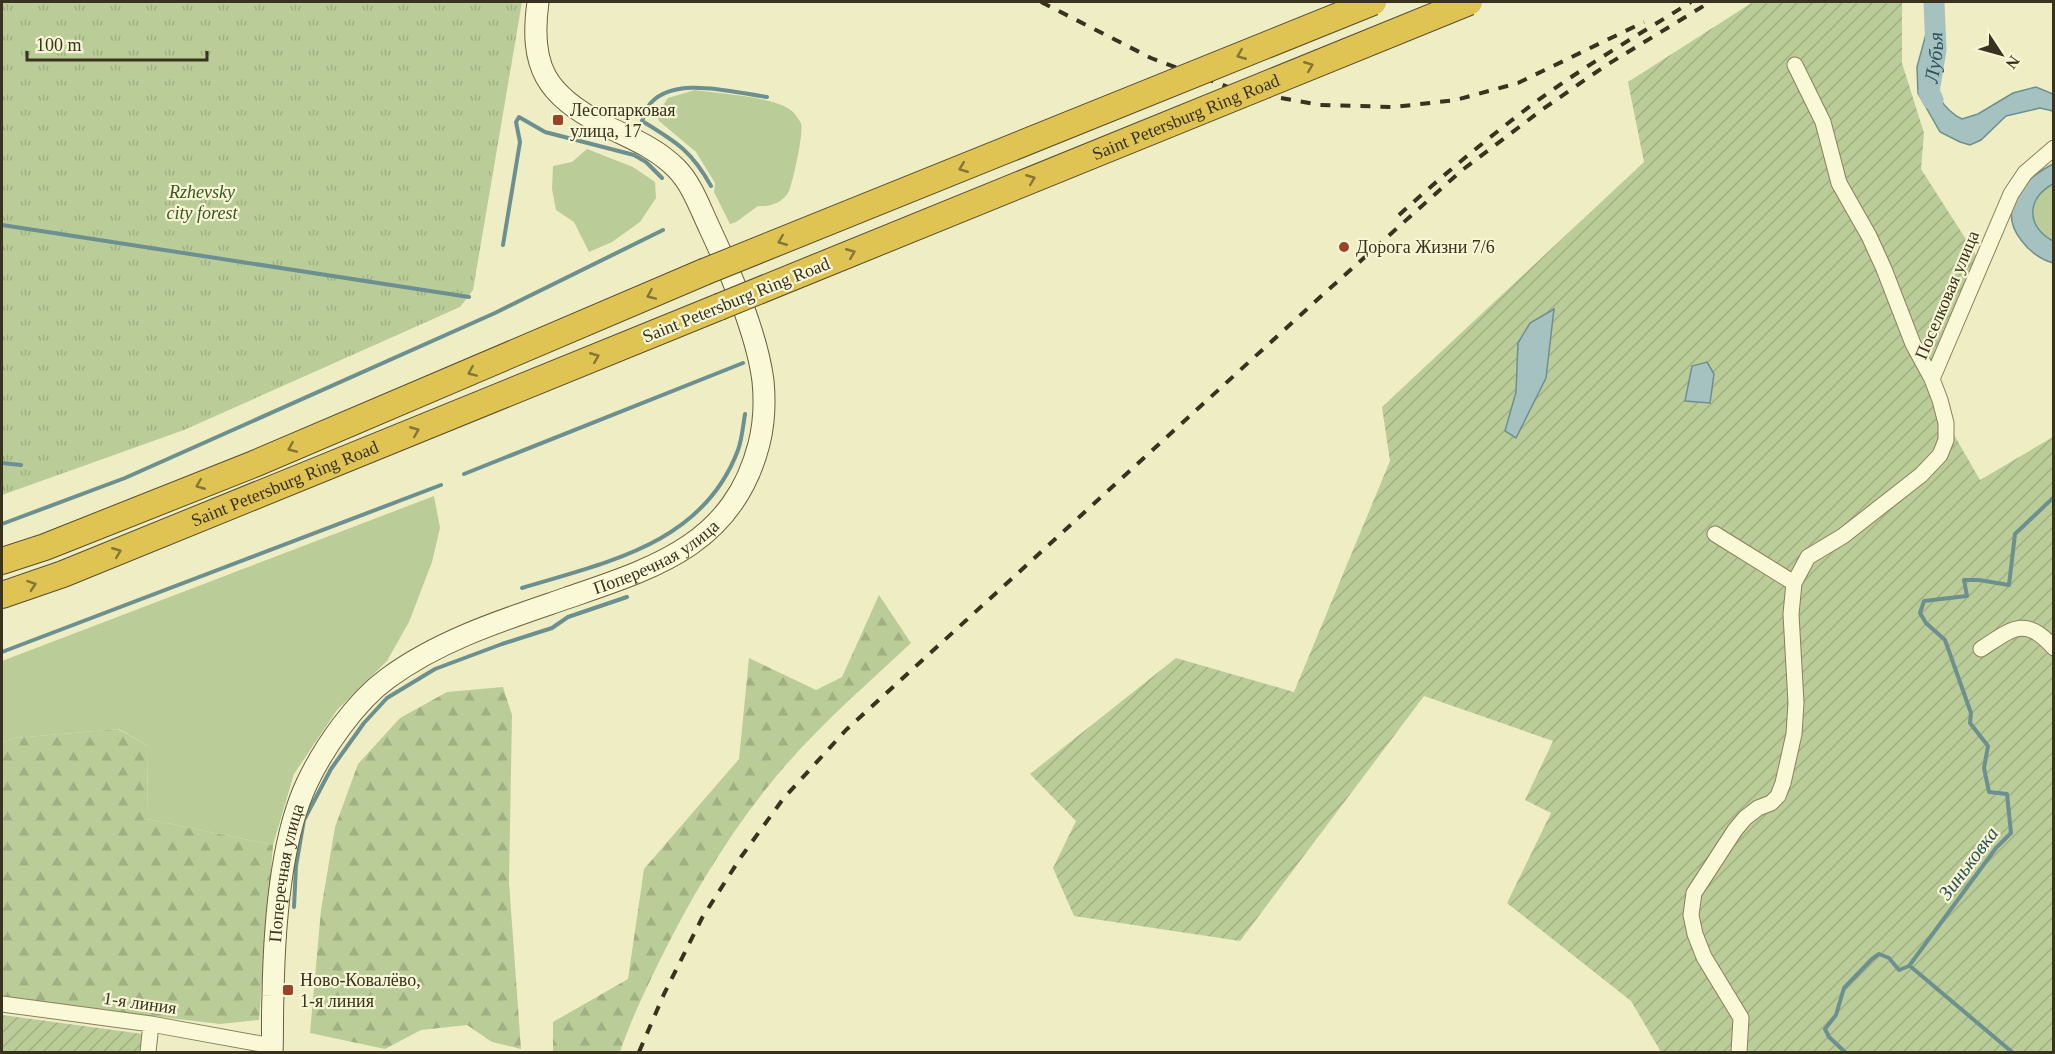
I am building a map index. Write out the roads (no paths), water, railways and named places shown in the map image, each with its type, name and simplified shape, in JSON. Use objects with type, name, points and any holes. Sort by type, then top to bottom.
[{"type":"highway","name":"Saint Petersburg Ring Road","points":[[2,561],[45,547],[254,464],[704,272],[1373,2]]},
{"type":"highway","name":"Saint Petersburg Ring Road","points":[[2,596],[63,574],[1469,2]]},
{"type":"street","name":"Поперечная улица","points":[[272,1049],[276,935],[286,851],[293,822],[307,783],[320,759],[347,721],[387,678],[438,648],[481,628],[652,567],[684,550],[717,522],[731,504],[742,488],[759,442],[764,399],[759,359],[730,272],[690,187],[679,171],[663,156],[643,142],[572,106],[557,92],[543,74],[538,60],[535,29],[538,2]]},
{"type":"street","points":[[1795,65],[1823,122],[1839,183],[1869,236],[1913,344],[1932,379]]},
{"type":"street","name":"Поселковая улица","points":[[1794,583],[1808,557],[1843,536],[1921,475],[1940,455],[1946,440],[1946,423],[1932,379],[2011,194],[2025,173],[2054,148]]},
{"type":"street","points":[[1715,534],[1794,583],[1791,614],[1796,703],[1794,734],[1783,783],[1778,796],[1771,803],[1758,808],[1735,830],[1694,893],[1691,915],[1704,957],[1741,1018],[1739,1053]]},
{"type":"street","points":[[1982,649],[2006,633],[2023,627],[2035,632],[2054,648]]},
{"type":"street","name":"1-я линия","points":[[2,1004],[151,1024],[272,1049]]},
{"type":"street","points":[[147,1053],[151,1024]]},
{"type":"water","points":[[1927,2],[1940,2],[1943,25],[1931,64],[1931,77],[1936,92],[1950,111],[1962,119],[1978,114],[2013,93],[2036,87],[2053,94],[2053,111],[2040,108],[2006,116],[1981,140],[1970,145],[1940,132],[1918,93],[1917,67],[1926,34]]},
{"type":"water","points":[[2053,164],[2053,184],[2038,197],[2033,212],[2038,228],[2053,241],[2053,263],[2039,257],[2024,244],[2014,228],[2011,216],[2012,205],[2024,186],[2042,170]]},
{"type":"water","points":[[1554,309],[1546,378],[1516,438],[1505,431],[1516,392],[1518,343],[1530,323]]},
{"type":"water","points":[[1707,362],[1714,374],[1710,403],[1685,401],[1692,366]]},
{"type":"waterway","name":"Лубья","points":[[1933,100],[1929,92],[1936,50],[1934,2]]},
{"type":"waterway","points":[[711,186],[697,164],[682,148],[642,121],[647,108],[657,97],[686,88],[721,89],[767,97]]},
{"type":"waterway","points":[[503,245],[520,142],[516,122],[519,117],[545,132],[634,155],[646,162],[662,178]]},
{"type":"waterway","points":[[2,225],[469,297]]},
{"type":"waterway","points":[[2,524],[125,478],[495,313],[663,230]]},
{"type":"waterway","points":[[464,474],[743,363]]},
{"type":"waterway","points":[[522,588],[618,558],[677,528],[701,508],[722,482],[738,450],[745,414]]},
{"type":"waterway","points":[[2,463],[21,465]]},
{"type":"waterway","points":[[2,652],[441,485]]},
{"type":"waterway","name":"Зиньковка","points":[[1845,1052],[1829,1037],[1825,1029],[1836,1015],[1844,988],[1879,954],[1889,958],[1899,970],[1909,966],[1996,848],[2011,833],[2007,794],[1989,792],[1984,768],[1988,746],[1970,723],[1971,713],[1945,640],[1926,623],[1920,613],[1924,601],[1967,596],[1964,580],[2009,585],[2015,534],[2054,497]]},
{"type":"waterway","points":[[294,907],[296,866],[304,820],[331,769],[364,723],[387,698],[435,669],[552,628],[568,617],[627,597]]},
{"type":"waterway","points":[[1910,966],[2012,1052]]},
{"type":"railway","points":[[1041,2],[1151,58],[1236,90],[1320,105],[1394,107],[1456,100],[1518,83],[1644,22]]},
{"type":"railway","points":[[1399,215],[1466,156],[1537,101],[1594,62],[1691,2]]},
{"type":"railway","points":[[639,1052],[664,994],[702,918],[741,857],[783,799],[846,730],[1461,171],[1605,66],[1710,2]]},
{"type":"place","name":"Лесопарковая улица, 17","points":[[558,120]]},
{"type":"place","name":"Дорога Жизни 7/6","points":[[1344,247]]},
{"type":"place","name":"Ново-Ковалёво, 1-я линия","points":[[288,990]]},
{"type":"park label","name":"Rzhevsky city forest","points":[[202,202]]}]
